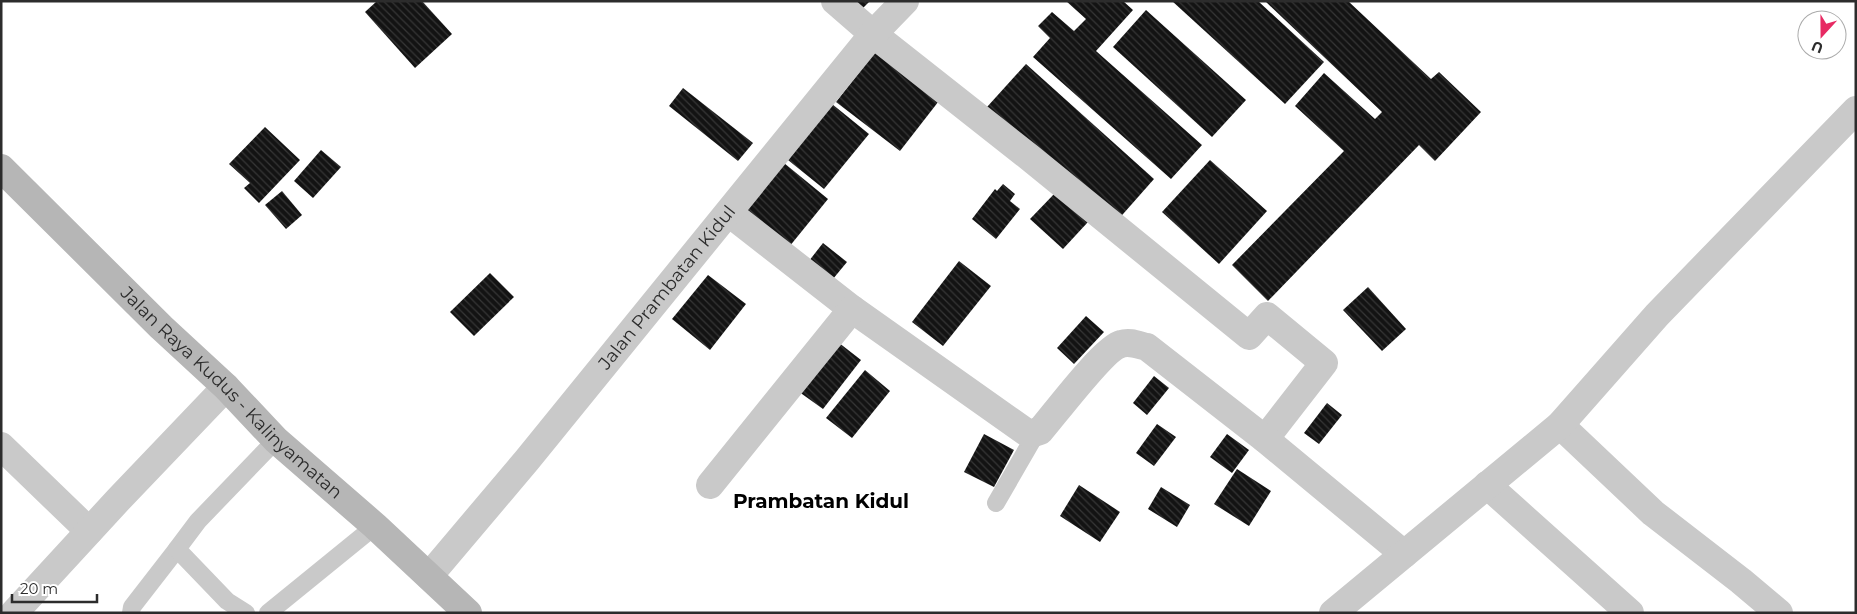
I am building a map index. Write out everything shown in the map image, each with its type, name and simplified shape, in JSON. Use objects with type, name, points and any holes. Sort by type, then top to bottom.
[{"type":"main road","name":"Jalan Raya Kudus - Kalinyamatan","points":[[1,168],[162,327],[226,387],[276,440],[375,526],[468,613]]},
{"type":"street","points":[[834,1],[1249,336],[1267,316],[1324,364],[1265,439]]},
{"type":"street","name":"Jalan Prambatan Kidul","points":[[429,576],[528,460],[873,34],[905,1]]},
{"type":"street","points":[[1333,613],[1560,425],[1657,315],[1856,110]]},
{"type":"street","points":[[729,213],[852,309],[1026,432],[1040,431],[1105,354],[1119,344],[1130,342],[1147,347],[1265,439],[1404,554]]},
{"type":"street","points":[[710,485],[852,309]]},
{"type":"street","points":[[14,613],[226,387]]},
{"type":"street","points":[[1560,425],[1653,513],[1779,613]]},
{"type":"street","points":[[1,446],[89,531]]},
{"type":"street","points":[[1487,485],[1630,613]]},
{"type":"lane","points":[[996,503],[1037,432]]},
{"type":"lane","points":[[132,613],[132,607],[198,521],[276,440]]},
{"type":"lane","points":[[268,613],[375,526]]},
{"type":"lane","points":[[177,549],[227,601],[246,613]]},
{"type":"building","points":[[377,1],[422,1],[452,34],[415,68],[365,12]]},
{"type":"building","points":[[842,1],[870,1],[856,15]]},
{"type":"building","points":[[1066,1],[1123,1],[1133,10],[1096,51],[1202,145],[1171,179],[1033,57],[1050,38],[1038,26],[1052,12],[1074,31],[1086,19]]},
{"type":"building","points":[[1172,1],[1258,1],[1324,62],[1285,104]]},
{"type":"building","points":[[1265,1],[1348,1],[1431,79],[1439,72],[1481,112],[1435,161],[1419,145],[1268,301],[1232,265],[1344,151],[1295,106],[1324,73],[1375,119],[1382,112]]},
{"type":"building","points":[[1146,10],[1246,100],[1212,137],[1113,47]]},
{"type":"building","points":[[878,48],[942,97],[900,151],[836,102]]},
{"type":"building","points":[[1026,64],[1154,179],[1116,222],[987,107]]},
{"type":"building","points":[[683,88],[753,143],[738,161],[669,106]]},
{"type":"building","points":[[832,104],[869,134],[824,189],[788,160]]},
{"type":"building","points":[[265,127],[300,160],[259,203],[244,188],[250,183],[229,164]]},
{"type":"building","points":[[321,150],[341,167],[313,198],[294,181]]},
{"type":"building","points":[[1210,160],[1267,211],[1219,264],[1162,212]]},
{"type":"building","points":[[784,163],[828,199],[789,247],[744,211]]},
{"type":"building","points":[[1003,184],[1015,194],[1010,201],[1020,209],[996,239],[972,219],[995,189],[997,191]]},
{"type":"building","points":[[282,191],[302,215],[286,229],[265,205]]},
{"type":"building","points":[[1056,192],[1088,222],[1063,249],[1030,219]]},
{"type":"building","points":[[823,243],[847,262],[828,285],[805,266]]},
{"type":"building","points":[[959,261],[991,286],[943,346],[912,322]]},
{"type":"building","points":[[490,273],[514,297],[474,336],[450,312]]},
{"type":"building","points":[[708,275],[746,304],[710,350],[672,319]]},
{"type":"building","points":[[1368,287],[1406,329],[1382,351],[1343,310]]},
{"type":"building","points":[[1086,316],[1104,332],[1074,364],[1057,348]]},
{"type":"building","points":[[834,339],[861,360],[823,409],[795,389]]},
{"type":"building","points":[[865,370],[890,391],[852,438],[826,418]]},
{"type":"building","points":[[1154,376],[1169,388],[1147,415],[1133,403]]},
{"type":"building","points":[[1327,403],[1342,415],[1319,444],[1304,433]]},
{"type":"building","points":[[1157,424],[1176,437],[1154,466],[1136,453]]},
{"type":"building","points":[[984,434],[1014,450],[994,487],[964,472]]},
{"type":"building","points":[[1227,434],[1249,450],[1232,473],[1210,457]]},
{"type":"building","points":[[1237,469],[1271,491],[1249,526],[1214,504]]},
{"type":"building","points":[[1079,485],[1120,512],[1100,542],[1060,516]]},
{"type":"building","points":[[1161,487],[1190,505],[1177,527],[1148,509]]},
{"type":"district","name":"Prambatan Kidul","points":[[821,501]]}]
